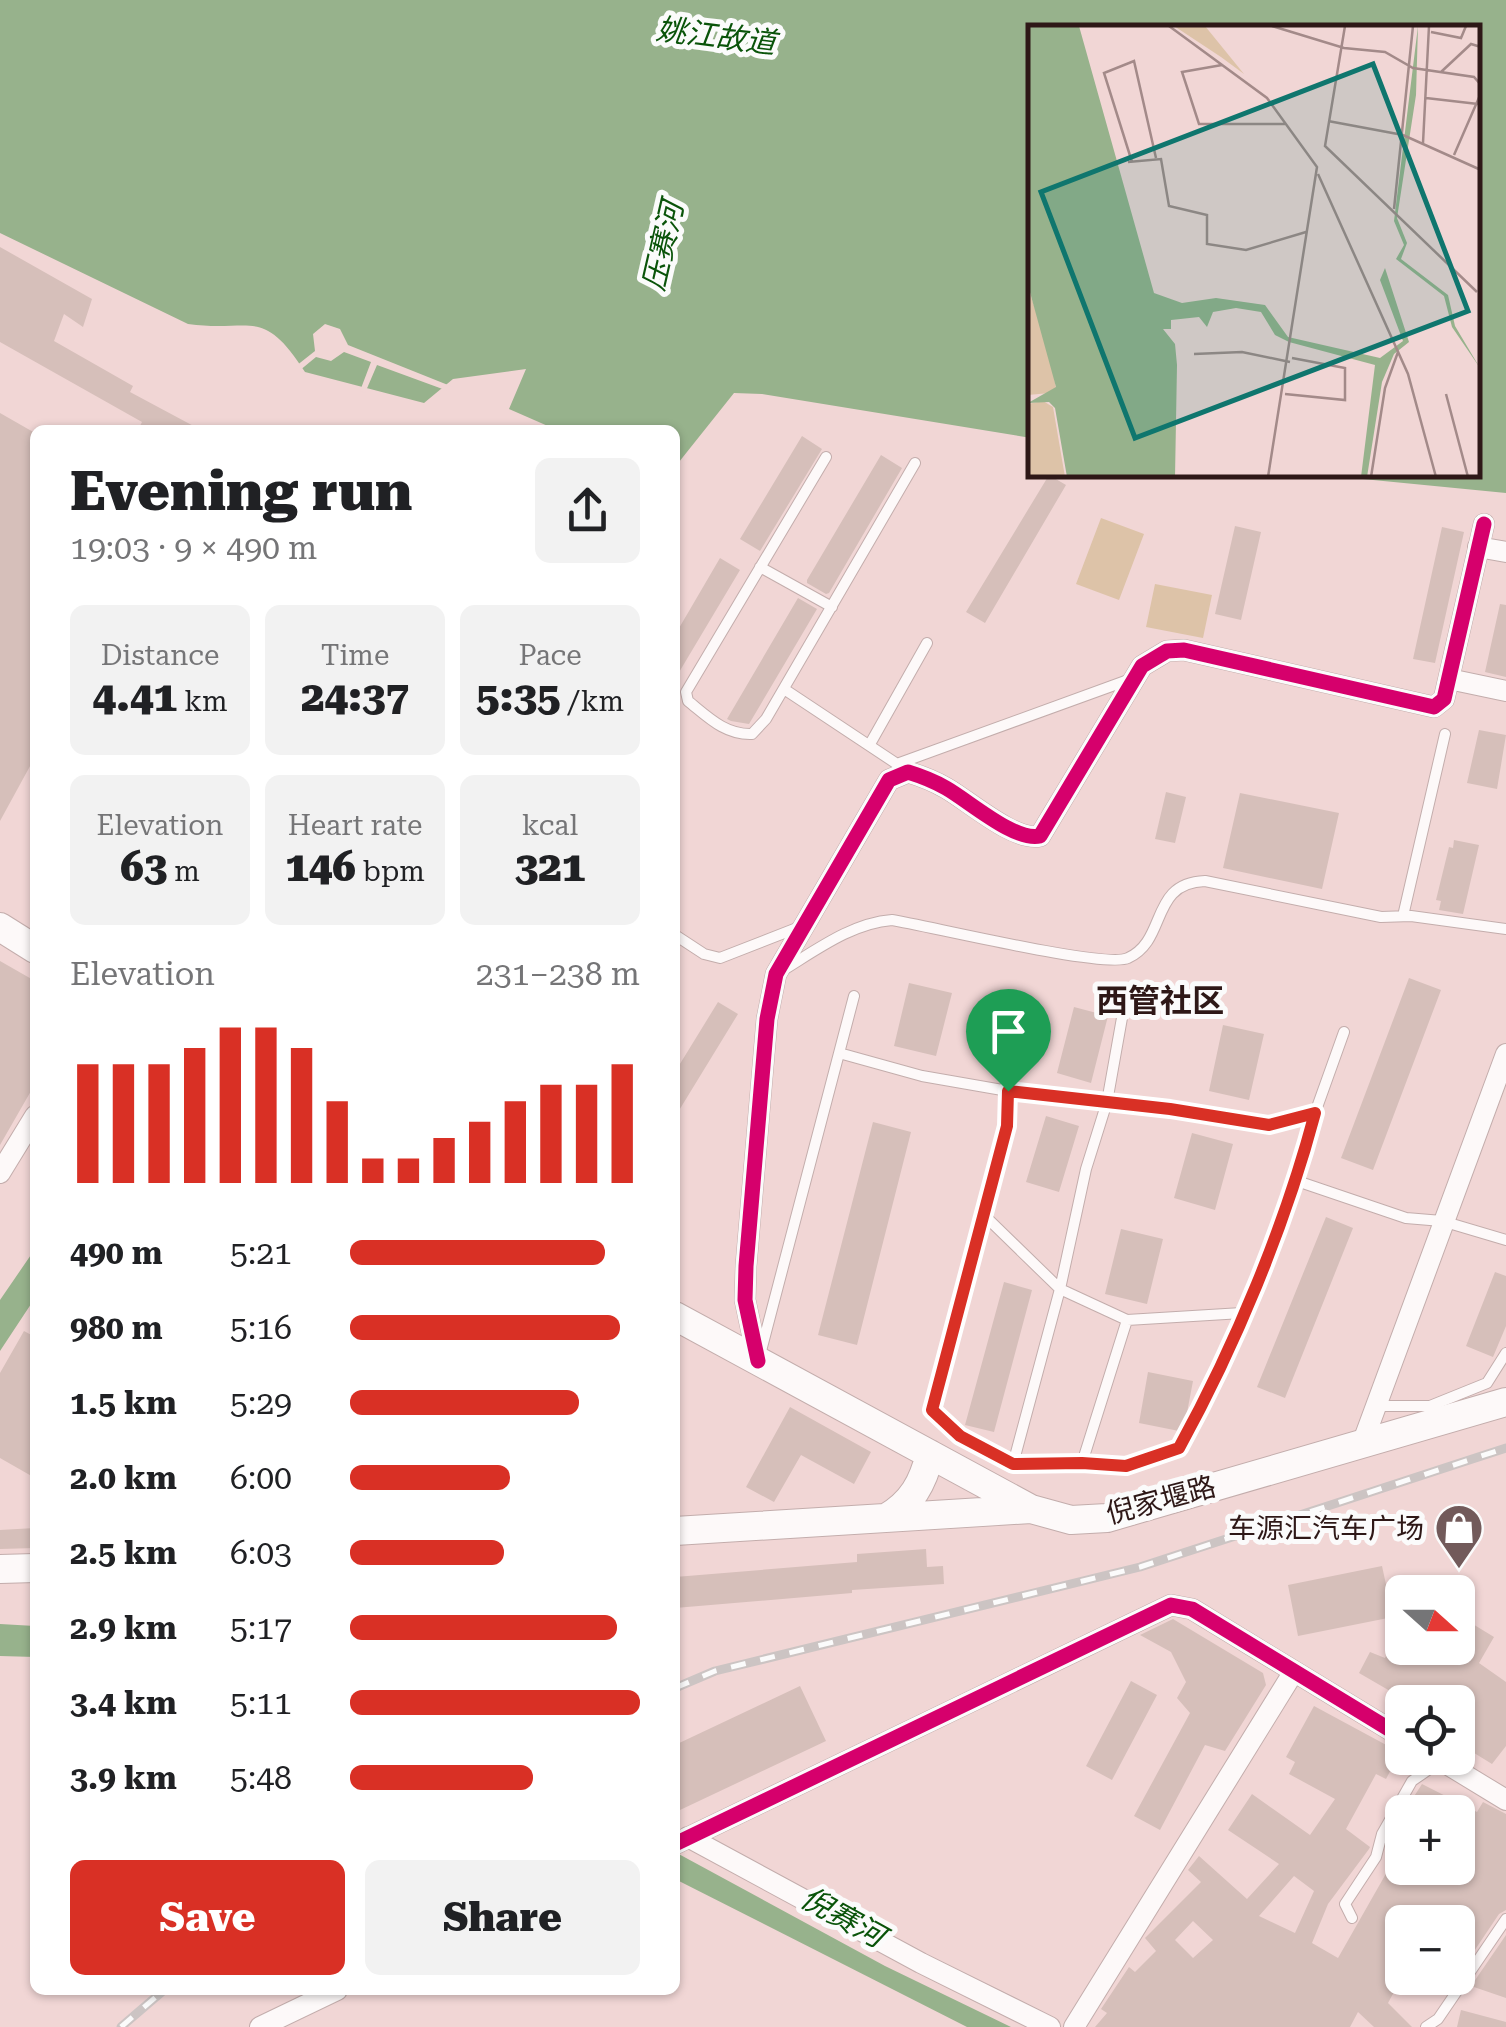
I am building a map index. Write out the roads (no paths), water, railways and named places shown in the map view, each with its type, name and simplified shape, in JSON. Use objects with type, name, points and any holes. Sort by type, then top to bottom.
[{"type":"main road","points":[[0,927],[30,946]]},
{"type":"main road","name":"倪家堰路","points":[[680,1319],[1031,1509],[1071,1520],[1107,1518],[1506,1402]]},
{"type":"main road","points":[[886,1518],[903,1508],[918,1489],[930,1454]]},
{"type":"main road","points":[[680,1531],[1031,1509]]},
{"type":"main road","points":[[2,1569],[30,1568]]},
{"type":"street","points":[[758,1361],[744,1300],[767,1019],[776,974],[889,780],[902,768],[944,786],[1023,835],[1040,836],[1135,678],[1154,657],[1167,651],[1184,650],[1434,707],[1444,699],[1484,524]]},
{"type":"street","points":[[1478,548],[1506,552]]},
{"type":"street","points":[[1449,679],[1506,691]]},
{"type":"street","points":[[1362,1444],[1506,1054]]},
{"type":"street","points":[[0,1173],[30,1124]]},
{"type":"street","points":[[682,1840],[1171,1604],[1192,1609],[1385,1727]]},
{"type":"street","points":[[1074,2027],[1294,1673]]},
{"type":"street","points":[[1464,1775],[1506,1800]]},
{"type":"street","points":[[682,1840],[1050,2027]]},
{"type":"street","points":[[260,2027],[327,1995]]},
{"type":"lane","points":[[826,457],[686,692],[688,701],[727,731],[752,734],[766,720],[915,463]]},
{"type":"lane","points":[[760,566],[832,607]]},
{"type":"lane","points":[[870,744],[926,643]]},
{"type":"lane","points":[[784,689],[902,768],[1135,678]]},
{"type":"lane","points":[[1403,916],[1446,734]]},
{"type":"lane","points":[[776,974],[853,930],[892,920],[1113,962],[1127,959],[1148,940],[1168,897],[1178,887],[1192,882],[1381,917],[1403,916],[1506,929]]},
{"type":"lane","points":[[680,938],[704,954],[720,958],[803,926]]},
{"type":"lane","points":[[758,1361],[854,996]]},
{"type":"lane","points":[[1013,1464],[1060,1288],[1086,1169],[1107,1102],[1125,1001]]},
{"type":"lane","points":[[1008,1091],[1007,1126],[932,1410],[960,1436],[1013,1464],[1126,1466],[1179,1448],[1210,1392],[1297,1181],[1315,1113],[1344,1032]]},
{"type":"lane","points":[[838,1053],[922,1076],[1008,1091],[1269,1125],[1315,1113]]},
{"type":"lane","points":[[1297,1181],[1406,1218],[1442,1221],[1506,1240]]},
{"type":"lane","points":[[984,1216],[1060,1288],[1127,1320],[1242,1313]]},
{"type":"lane","points":[[1082,1463],[1127,1320]]},
{"type":"lane","points":[[1376,1406],[1430,1406],[1488,1383],[1506,1352]]},
{"type":"lane","points":[[1352,1918],[1345,1904],[1376,1857],[1382,1834],[1412,1781],[1421,1775]]},
{"type":"lane","points":[[1426,2027],[1438,2019],[1506,1920]]},
{"type":"water","points":[[0,0],[1506,0],[1506,493],[1353,478],[1481,478],[1481,25],[1028,25],[1028,438],[762,394],[734,393],[680,461],[680,425],[546,425],[509,409],[526,369],[453,379],[424,403],[305,372],[278,338],[266,330],[254,326],[188,324],[0,233]]},
{"type":"water","points":[[30,1256],[30,1306],[0,1351],[0,1300]]},
{"type":"water","points":[[0,1624],[30,1626],[30,1657],[0,1656]]},
{"type":"water","points":[[680,1855],[885,1966],[1011,2027],[967,2027],[680,1882]]},
{"type":"railway","points":[[680,1686],[715,1671],[1140,1567],[1506,1448]]},
{"type":"railway","points":[[121,2027],[158,1995]]},
{"type":"place","name":"车源汇汽车广场","points":[[1459,1570]]},
{"type":"district","name":"西管社区","points":[[1160,1001]]},
{"type":"water label","name":"姚江故道","points":[[716,36]]},
{"type":"water label","name":"压赛河","points":[[663,246]]},
{"type":"water label","name":"倪赛河","points":[[843,1917]]}]
